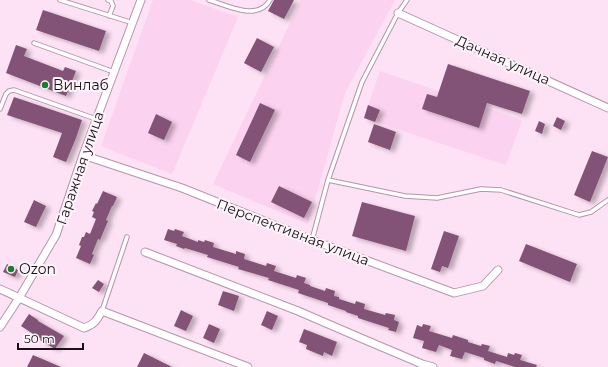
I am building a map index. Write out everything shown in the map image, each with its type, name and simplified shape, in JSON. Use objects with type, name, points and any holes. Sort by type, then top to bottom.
[{"type":"street","name":"Гаражная улица","points":[[0,328],[20,298],[56,235],[83,155],[141,0]]},
{"type":"street","name":"Дачная улица","points":[[398,13],[608,107]]},
{"type":"street","name":"Перспективная улица","points":[[83,155],[182,188],[312,240],[454,293],[483,286],[498,270]]},
{"type":"street","points":[[145,252],[298,311],[422,365],[433,367]]},
{"type":"street","points":[[0,289],[84,328],[92,325],[98,320],[102,311],[248,367]]},
{"type":"lane","points":[[60,0],[132,24]]},
{"type":"lane","points":[[108,0],[111,1],[113,6],[109,16]]},
{"type":"lane","points":[[208,0],[249,12],[263,8],[270,0]]},
{"type":"lane","points":[[312,240],[328,180],[362,82],[398,13],[407,0]]},
{"type":"lane","points":[[34,43],[114,72]]},
{"type":"lane","points":[[0,109],[6,94],[9,91],[14,90],[97,119]]},
{"type":"lane","points":[[328,180],[405,196],[437,198],[481,189],[501,190],[579,215],[591,212],[608,200]]},
{"type":"lane","points":[[102,311],[127,237]]},
{"type":"shaded area","points":[[153,0],[190,0],[238,17],[172,174],[101,146]]},
{"type":"shaded area","points":[[301,0],[395,0],[345,93],[308,224],[213,184]]},
{"type":"shaded area","points":[[380,71],[522,120],[506,165],[364,118]]},
{"type":"building","points":[[274,0],[294,0],[284,19],[268,11]]},
{"type":"building","points":[[43,10],[106,31],[99,51],[36,30]]},
{"type":"building","points":[[257,38],[274,47],[261,72],[244,63]]},
{"type":"building","points":[[16,45],[27,49],[24,56],[63,71],[65,67],[76,71],[66,96],[6,73]]},
{"type":"building","points":[[448,64],[530,91],[522,114],[487,103],[479,128],[422,109],[427,94],[437,97]]},
{"type":"building","points":[[14,97],[82,120],[66,162],[53,157],[62,133],[7,115]]},
{"type":"building","points":[[260,103],[275,110],[250,162],[236,155]]},
{"type":"building","points":[[368,105],[380,110],[375,122],[364,118]]},
{"type":"building","points":[[156,114],[172,122],[164,140],[148,133]]},
{"type":"building","points":[[557,117],[565,121],[561,130],[553,126]]},
{"type":"building","points":[[539,121],[545,124],[542,134],[535,131]]},
{"type":"building","points":[[374,124],[396,132],[390,150],[368,142]]},
{"type":"building","points":[[592,151],[608,157],[590,202],[574,195]]},
{"type":"building","points":[[279,186],[312,202],[304,218],[271,202]]},
{"type":"building","points":[[103,191],[117,197],[106,220],[108,221],[100,240],[98,239],[90,264],[76,258],[81,246],[79,245],[82,237],[84,237],[86,232],[90,234],[96,219],[92,217],[94,212],[92,211]]},
{"type":"building","points":[[34,200],[46,206],[36,227],[24,222]]},
{"type":"building","points":[[362,202],[415,216],[406,251],[352,236]]},
{"type":"building","points":[[168,229],[174,231],[175,229],[184,232],[182,236],[198,242],[198,240],[204,242],[205,240],[214,243],[213,247],[236,254],[236,251],[245,254],[244,259],[266,266],[267,263],[276,266],[274,271],[296,278],[297,275],[306,278],[304,283],[325,291],[326,288],[335,291],[334,296],[339,297],[339,299],[355,304],[356,301],[365,304],[364,309],[385,315],[386,313],[395,315],[394,320],[399,322],[396,332],[388,330],[389,328],[358,318],[358,316],[328,305],[328,303],[298,293],[299,290],[268,280],[269,278],[238,269],[239,267],[207,257],[208,255],[176,246],[177,244],[164,240]]},
{"type":"building","points":[[444,231],[459,236],[448,268],[442,266],[440,272],[431,269]]},
{"type":"building","points":[[526,244],[577,264],[570,282],[519,261]]},
{"type":"building","points":[[7,264],[18,270],[15,277],[3,272]]},
{"type":"building","points":[[98,280],[104,284],[99,292],[92,288]]},
{"type":"building","points":[[223,291],[239,296],[234,311],[218,305]]},
{"type":"building","points":[[181,310],[193,316],[186,331],[174,326]]},
{"type":"building","points":[[267,311],[278,316],[272,330],[261,325]]},
{"type":"building","points":[[29,314],[64,336],[55,349],[21,326]]},
{"type":"building","points":[[209,324],[220,329],[214,343],[203,338]]},
{"type":"building","points":[[423,324],[431,326],[429,331],[452,338],[453,335],[481,346],[482,344],[490,346],[488,351],[507,357],[508,353],[522,355],[520,360],[537,365],[536,367],[515,367],[496,361],[495,364],[484,360],[484,358],[465,352],[462,359],[450,356],[452,350],[439,345],[436,352],[422,348],[424,341],[413,338],[417,325],[422,327]]},
{"type":"building","points":[[304,329],[337,342],[332,356],[324,352],[323,356],[306,349],[307,345],[299,342]]},
{"type":"building","points":[[144,353],[172,367],[137,367]]},
{"type":"building","points":[[33,355],[61,367],[27,367]]},
{"type":"place","name":"Винлаб","points":[[45,85]]},
{"type":"place","name":"Ozon","points":[[11,269]]}]
